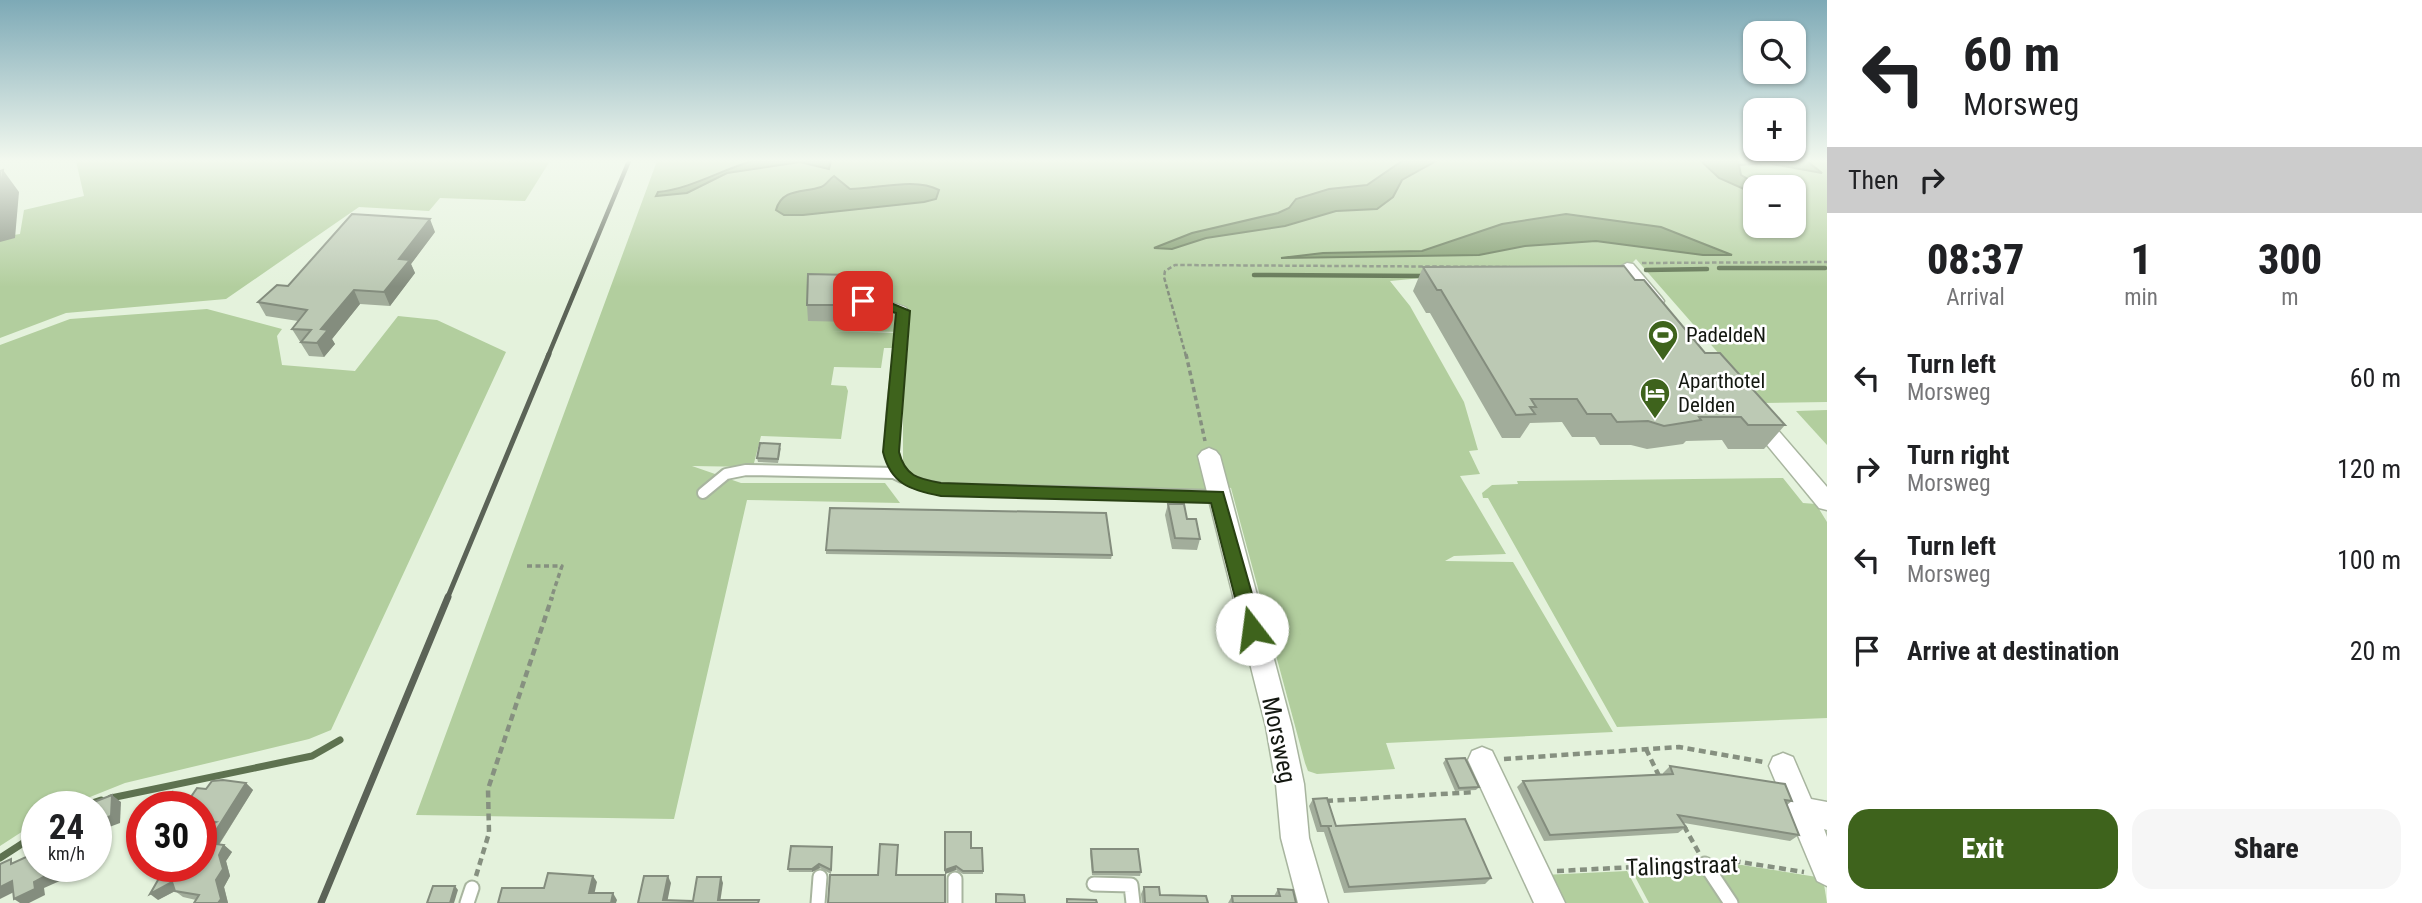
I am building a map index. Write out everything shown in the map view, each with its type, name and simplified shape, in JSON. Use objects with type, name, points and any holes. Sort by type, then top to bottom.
[{"type":"street","points":[[1627,268],[1672,321]]},
{"type":"street","points":[[1745,405],[1827,502]]},
{"type":"street","name":"Morsweg","points":[[1209,456],[1217,496],[1279,727],[1295,838],[1313,903]]},
{"type":"street","points":[[1482,760],[1550,903]]},
{"type":"street","points":[[1783,766],[1815,813],[1821,872]]},
{"type":"lane","points":[[874,301],[903,311],[891,452],[894,467],[902,477]]},
{"type":"lane","points":[[703,493],[726,474],[746,470],[894,473],[917,485],[941,489],[1217,496]]},
{"type":"lane","points":[[1706,864],[1731,903]]},
{"type":"lane","points":[[818,903],[820,877]]},
{"type":"lane","points":[[955,878],[955,903]]},
{"type":"lane","points":[[1094,884],[1131,885],[1133,903]]},
{"type":"path","points":[[1627,268],[1658,262],[1827,262]]},
{"type":"path","points":[[1209,456],[1186,355],[1164,276],[1165,271],[1175,265],[1517,267]]},
{"type":"path","points":[[470,895],[489,833],[488,789],[562,566],[527,566]]},
{"type":"path","points":[[1482,760],[1679,747],[1783,766]]},
{"type":"path","points":[[1646,749],[1664,786]]},
{"type":"path","points":[[1292,803],[1497,791]]},
{"type":"path","points":[[1682,822],[1706,864]]},
{"type":"path","name":"Talingstraat","points":[[1535,872],[1740,862],[1821,872]]},
{"type":"shaded area","points":[[53,203],[436,203],[429,211],[359,207],[226,299],[66,313],[0,338],[0,237],[20,234],[24,210]]},
{"type":"shaded area","points":[[641,203],[1743,203],[1743,238],[1806,238],[1806,203],[1827,203],[1827,402],[1762,403],[1636,259],[1627,268],[1538,267],[1390,281],[1410,306],[1464,402],[1478,450],[1469,451],[1480,474],[1460,476],[1506,554],[1454,556],[1445,561],[1513,562],[1613,732],[1386,743],[1395,769],[1317,774],[1308,771],[1231,488],[1215,485],[1216,491],[934,485],[914,479],[903,468],[903,405],[909,332],[831,331],[898,333],[896,348],[884,348],[881,368],[834,367],[831,385],[846,386],[848,391],[841,439],[761,436],[753,467],[692,466],[741,483],[885,483],[900,503],[747,500],[674,819],[416,815]]},
{"type":"shaded area","points":[[779,203],[913,203],[803,215],[784,215],[776,210]]},
{"type":"shaded area","points":[[1293,203],[1385,203],[1377,209],[1336,211],[1285,226],[1206,238],[1172,249],[1154,248],[1192,233],[1289,208]]},
{"type":"shaded area","points":[[1566,214],[1661,227],[1732,255],[1703,255],[1596,241],[1525,246],[1479,255],[1281,258],[1323,253],[1422,251],[1502,224]]},
{"type":"shaded area","points":[[207,309],[282,329],[277,336],[282,365],[355,371],[398,316],[437,320],[506,352],[331,730],[309,739],[125,783],[105,791],[21,791],[21,832],[0,846],[0,345],[70,319]]},
{"type":"shaded area","points":[[1827,410],[1827,445],[1796,411]]},
{"type":"shaded area","points":[[1783,478],[1803,503],[1816,504],[1827,522],[1827,718],[1617,727],[1488,498],[1483,498],[1482,493],[1492,485],[1518,484],[1517,481]]},
{"type":"shaded area","points":[[1742,865],[1823,878],[1827,903],[1736,903],[1714,866]]},
{"type":"shaded area","points":[[1703,867],[1725,903],[1649,903],[1632,871]]},
{"type":"shaded area","points":[[1627,871],[1644,903],[1556,903],[1543,875]]},
{"type":"building","points":[[352,214],[430,219],[399,259],[410,260],[384,292],[354,290],[321,329],[328,330],[317,343],[301,342],[311,330],[292,329],[307,310],[258,302],[277,285],[288,286]]},
{"type":"building","points":[[1624,266],[1635,280],[1644,280],[1705,353],[1720,353],[1785,425],[1748,425],[1741,417],[1699,417],[1701,420],[1664,426],[1648,421],[1617,422],[1611,414],[1587,414],[1577,399],[1531,399],[1536,407],[1530,407],[1535,414],[1516,415],[1441,290],[1437,290],[1423,267]]},
{"type":"building","points":[[808,274],[850,275],[849,286],[856,286],[853,305],[807,305]]},
{"type":"building","points":[[760,443],[780,444],[778,459],[757,458]]},
{"type":"building","points":[[1168,504],[1184,504],[1187,519],[1196,519],[1200,539],[1175,538]]},
{"type":"building","points":[[830,508],[1106,513],[1112,555],[826,550]]},
{"type":"building","points":[[1465,758],[1479,787],[1459,788],[1446,759]]},
{"type":"building","points":[[1670,766],[1785,784],[1792,801],[1785,800],[1799,835],[1678,815],[1686,827],[1550,835],[1523,781],[1673,774]]},
{"type":"building","points":[[212,781],[246,783],[217,829],[217,791],[195,791],[197,788],[206,789]]},
{"type":"building","points":[[1327,798],[1336,826],[1465,819],[1491,878],[1349,887],[1328,826],[1321,826],[1313,799]]},
{"type":"building","points":[[945,832],[971,832],[971,848],[982,848],[983,871],[963,871],[956,866],[945,870]]},
{"type":"building","points":[[217,844],[224,845],[219,855],[223,869],[217,878]]},
{"type":"building","points":[[880,844],[898,845],[896,875],[945,875],[945,903],[828,903],[830,875],[878,875]]},
{"type":"building","points":[[791,846],[832,847],[831,870],[819,864],[812,869],[788,869]]},
{"type":"building","points":[[1091,849],[1138,849],[1141,872],[1093,872]]},
{"type":"building","points":[[11,859],[11,864],[21,859],[21,882],[34,882],[35,889],[14,899],[12,881],[0,887],[0,864]]},
{"type":"building","points":[[548,873],[593,876],[589,893],[613,893],[611,903],[498,903],[502,888],[544,888]]},
{"type":"building","points":[[644,876],[668,876],[663,900],[693,901],[697,877],[721,877],[718,900],[759,900],[758,903],[638,903]]},
{"type":"building","points":[[157,882],[172,882],[150,894]]},
{"type":"building","points":[[172,882],[217,882],[221,899],[218,903],[194,903],[199,895],[175,891]]},
{"type":"building","points":[[433,886],[455,886],[450,903],[427,903]]},
{"type":"building","points":[[1144,887],[1159,887],[1160,895],[1206,896],[1208,903],[1145,903]]},
{"type":"building","points":[[1278,889],[1293,890],[1296,903],[1233,903],[1232,896],[1280,896]]},
{"type":"building","points":[[996,894],[1024,895],[1025,903],[996,903]]},
{"type":"building","points":[[1067,899],[1096,900],[1097,903],[1067,903]]},
{"type":"waterway","points":[[1719,268],[1825,268]]},
{"type":"waterway","points":[[1646,270],[1707,269]]},
{"type":"waterway","points":[[1254,275],[1426,276]]},
{"type":"waterway","points":[[112,798],[312,756],[340,740]]},
{"type":"waterway","points":[[0,858],[21,844]]},
{"type":"railway","points":[[548,356],[611,203]]},
{"type":"railway","points":[[447,599],[549,354]]},
{"type":"railway","points":[[321,903],[448,597]]},
{"type":"place","name":"PadeldeN","points":[[1663,362]]},
{"type":"place","name":"Aparthotel Delden","points":[[1655,420]]},
{"type":"route","points":[[863,301],[874,301],[903,311],[891,452],[894,467],[902,477],[917,485],[941,489],[1217,496],[1252,629]]}]
